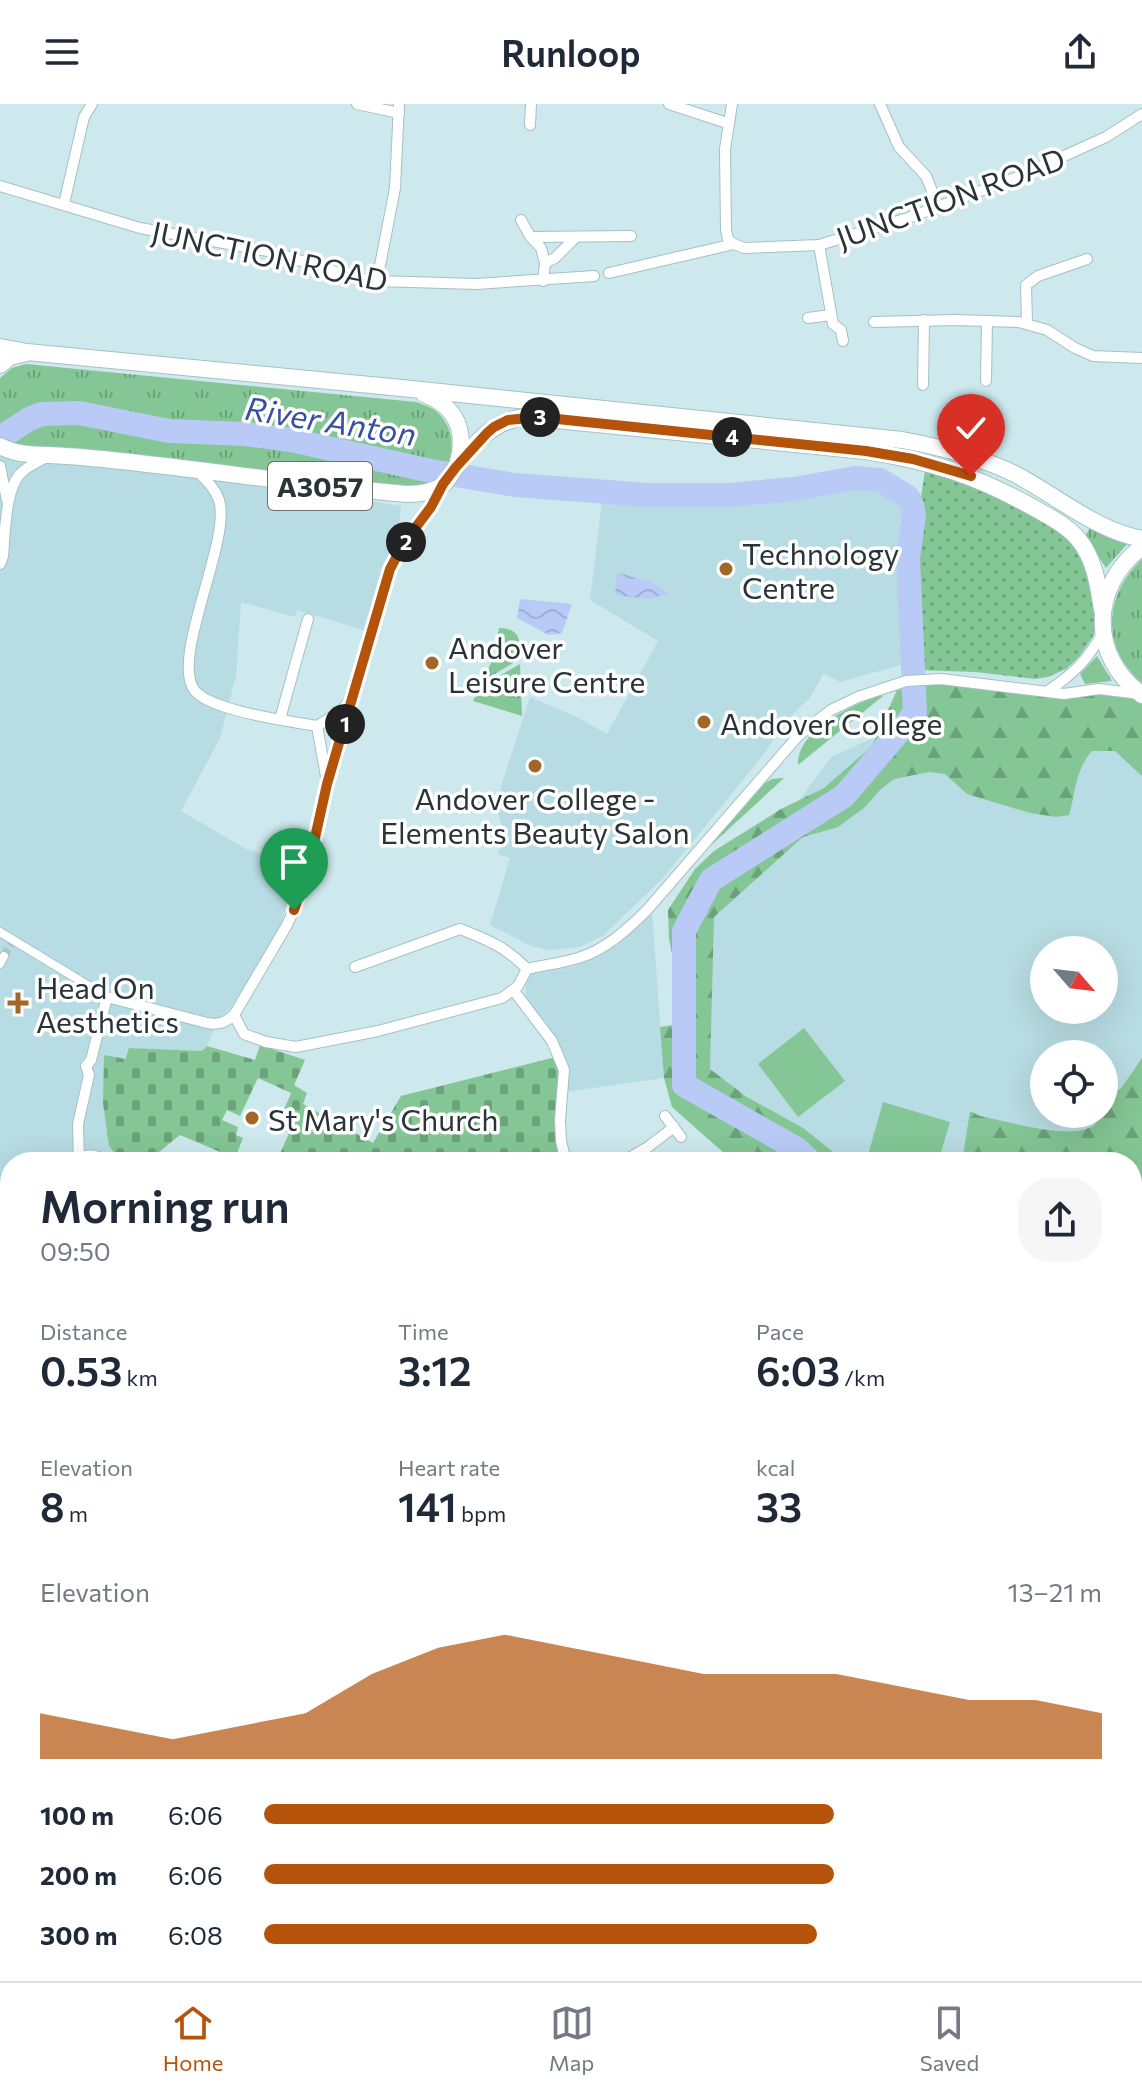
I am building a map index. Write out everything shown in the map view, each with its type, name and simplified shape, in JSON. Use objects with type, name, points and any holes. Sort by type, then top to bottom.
[{"type":"main road","points":[[0,347],[876,436],[962,454],[1003,469],[1096,522],[1142,539]]},
{"type":"main road","points":[[0,365],[10,357],[27,352]]},
{"type":"main road","points":[[412,389],[438,400],[453,414],[461,437],[449,477]]},
{"type":"main road","points":[[449,477],[494,427],[508,420],[526,417],[866,451],[913,459],[982,481],[1070,530],[1085,547],[1093,567],[1103,632],[1114,665],[1124,680],[1142,695]]},
{"type":"main road","name":"A3057","points":[[0,446],[16,453],[195,469],[407,494],[421,493],[449,477]]},
{"type":"main road","points":[[1102,610],[1117,572],[1142,547]]},
{"type":"street","points":[[64,204],[84,117],[92,104]]},
{"type":"street","points":[[357,104],[399,108],[395,188],[377,281]]},
{"type":"street","points":[[530,125],[531,104]]},
{"type":"street","points":[[669,104],[727,123]]},
{"type":"street","points":[[732,104],[725,149],[726,230],[728,239],[734,244]]},
{"type":"street","points":[[880,104],[899,147],[926,176],[938,206]]},
{"type":"street","name":"JUNCTION ROAD","points":[[609,273],[734,244],[744,248],[819,245],[854,235],[1020,176],[1106,137],[1142,114]]},
{"type":"street","name":"JUNCTION ROAD","points":[[0,186],[140,228],[273,252],[355,278],[476,284],[594,276]]},
{"type":"street","points":[[521,220],[541,248],[545,263],[543,281]]},
{"type":"street","points":[[531,237],[631,236]]},
{"type":"street","points":[[545,263],[555,258],[575,238]]},
{"type":"street","points":[[819,245],[833,324],[841,330],[843,341]]},
{"type":"street","points":[[1027,323],[1026,285],[1038,276],[1087,259]]},
{"type":"street","points":[[808,318],[831,315]]},
{"type":"street","points":[[923,385],[924,320]]},
{"type":"street","points":[[986,381],[987,321]]},
{"type":"street","points":[[874,322],[1027,323],[1047,330],[1093,356],[1142,358]]},
{"type":"street","points":[[0,564],[12,486],[21,473],[50,455]]},
{"type":"street","points":[[0,466],[8,506]]},
{"type":"street","points":[[195,469],[216,492],[221,515],[189,664],[189,679],[194,690],[217,705],[317,726],[341,711],[354,695]]},
{"type":"street","points":[[0,932],[107,997],[214,1024],[225,1022],[234,1015],[299,899],[327,784],[390,569],[449,477]]},
{"type":"street","points":[[280,719],[308,619]]},
{"type":"street","points":[[1048,691],[1075,671],[1103,632]]},
{"type":"street","points":[[234,1015],[244,1034],[266,1042],[296,1047],[378,1031],[502,998],[514,991],[527,969],[581,957],[621,934],[669,885],[777,758],[808,727],[831,710],[858,697],[906,681],[924,679],[959,680],[1064,694],[1112,690],[1142,695]]},
{"type":"street","points":[[317,726],[327,784]]},
{"type":"street","points":[[355,967],[460,929],[509,951],[527,969]]},
{"type":"street","points":[[514,991],[552,1041],[564,1070],[560,1130],[564,1152]]},
{"type":"street","points":[[78,1152],[77,1135],[89,1075],[86,1066],[91,1060],[107,997]]},
{"type":"street","points":[[296,1047],[306,1055]]},
{"type":"street","points":[[665,1116],[681,1137]]},
{"type":"street","points":[[639,1152],[674,1127]]},
{"type":"shaded area","points":[[0,454],[11,460],[216,476],[401,506],[399,530],[367,631],[297,610],[295,617],[241,602],[236,676],[220,738],[181,811],[248,850],[301,860],[272,952],[214,1029],[202,1051],[129,1048],[103,1103],[109,1146],[114,1152],[0,1152]]},
{"type":"shaded area","name":"Andover College","points":[[841,487],[886,491],[901,498],[908,661],[840,682],[824,673],[810,698],[788,719],[764,754],[664,877],[604,935],[580,947],[549,950],[533,947],[490,925],[510,858],[498,854],[504,832],[495,805],[530,697],[607,734],[658,641],[590,600],[602,501],[660,507],[719,503]]},
{"type":"shaded area","points":[[953,701],[1142,755],[1142,1152],[821,1152],[710,1069],[713,917],[831,757]]},
{"type":"shaded area","points":[[652,911],[664,1078],[558,1093],[560,1070],[547,1032],[525,1008],[527,970],[572,967],[622,938]]},
{"type":"green space","points":[[26,364],[416,402],[433,409],[445,421],[452,440],[452,451],[445,470],[438,478],[429,484],[411,488],[128,454],[19,447],[0,436],[0,378],[12,368]]},
{"type":"green space","points":[[925,471],[981,488],[1055,527],[1079,550],[1093,586],[1096,629],[1078,658],[1066,669],[1035,679],[975,672],[917,670],[912,556]]},
{"type":"green space","points":[[1091,526],[1128,543],[1106,568],[1085,536]]},
{"type":"green space","points":[[1142,559],[1142,683],[1119,654],[1112,621],[1120,588]]},
{"type":"green space","points":[[499,628],[516,634],[518,660],[483,681],[494,656]]},
{"type":"green space","points":[[1097,656],[1112,681],[1085,684],[1080,674]]},
{"type":"green space","points":[[520,664],[522,716],[473,701],[480,687]]},
{"type":"green space","points":[[946,683],[1120,695],[1142,702],[1142,776],[1115,751],[1092,751],[1079,774],[1069,815],[1056,817],[1030,813],[967,794],[945,774],[929,772],[894,779],[864,808],[838,827],[803,837],[714,917],[710,1069],[747,1097],[803,1128],[833,1152],[723,1152],[672,1107],[664,1078],[660,1027],[674,1025],[673,958],[668,910],[695,869],[714,851],[781,809],[824,788],[872,746],[897,690]]},
{"type":"green space","points":[[883,696],[798,765],[800,752],[816,730],[842,712]]},
{"type":"green space","points":[[784,778],[708,848],[765,783]]},
{"type":"green space","points":[[804,1028],[845,1081],[798,1117],[758,1064]]},
{"type":"green space","points":[[260,1045],[305,1060],[294,1085],[307,1093],[303,1104],[373,1143],[401,1096],[556,1057],[560,1070],[562,1152],[281,1152],[289,1133],[277,1126],[291,1093],[258,1078],[240,1116],[227,1110],[222,1120],[238,1127],[236,1135],[243,1138],[238,1152],[220,1152],[180,1135],[159,1152],[114,1152],[109,1146],[103,1103],[104,1055],[125,1059],[129,1048],[202,1051],[207,1046],[255,1060]]},
{"type":"green space","points":[[1142,1058],[1142,1152],[964,1152],[970,1111],[1030,1128],[1078,1131],[1118,1128],[1118,1090]]},
{"type":"green space","points":[[883,1102],[950,1122],[941,1152],[869,1152]]},
{"type":"water","points":[[617,572],[652,583],[670,593],[649,599],[615,595]]},
{"type":"water","points":[[520,599],[572,604],[562,633],[549,635],[517,618]]},
{"type":"waterway","name":"River Anton","points":[[3,436],[42,414],[79,413],[169,431],[245,434],[291,440],[431,471],[515,485],[648,495],[728,495],[794,489],[855,478],[880,480],[908,497],[914,515],[908,558],[915,713],[844,796],[711,880],[684,931],[684,1085],[800,1152]]},
{"type":"tunnel","points":[[4,956],[13,941]]},
{"type":"place","name":"Technology Centre","points":[[726,569]]},
{"type":"place","name":"Andover Leisure Centre","points":[[432,663]]},
{"type":"place","name":"Andover College","points":[[704,722]]},
{"type":"place","name":"Andover College - Elements Beauty Salon","points":[[535,766]]},
{"type":"place","name":"Head On Aesthetics","points":[[18,1003]]},
{"type":"place","name":"St Mary's Church","points":[[252,1118]]},
{"type":"route","points":[[294,910],[308,869],[327,784],[371,628],[394,559],[438,497],[443,484],[494,427],[517,418],[538,417],[866,451],[913,459],[971,476]]}]
